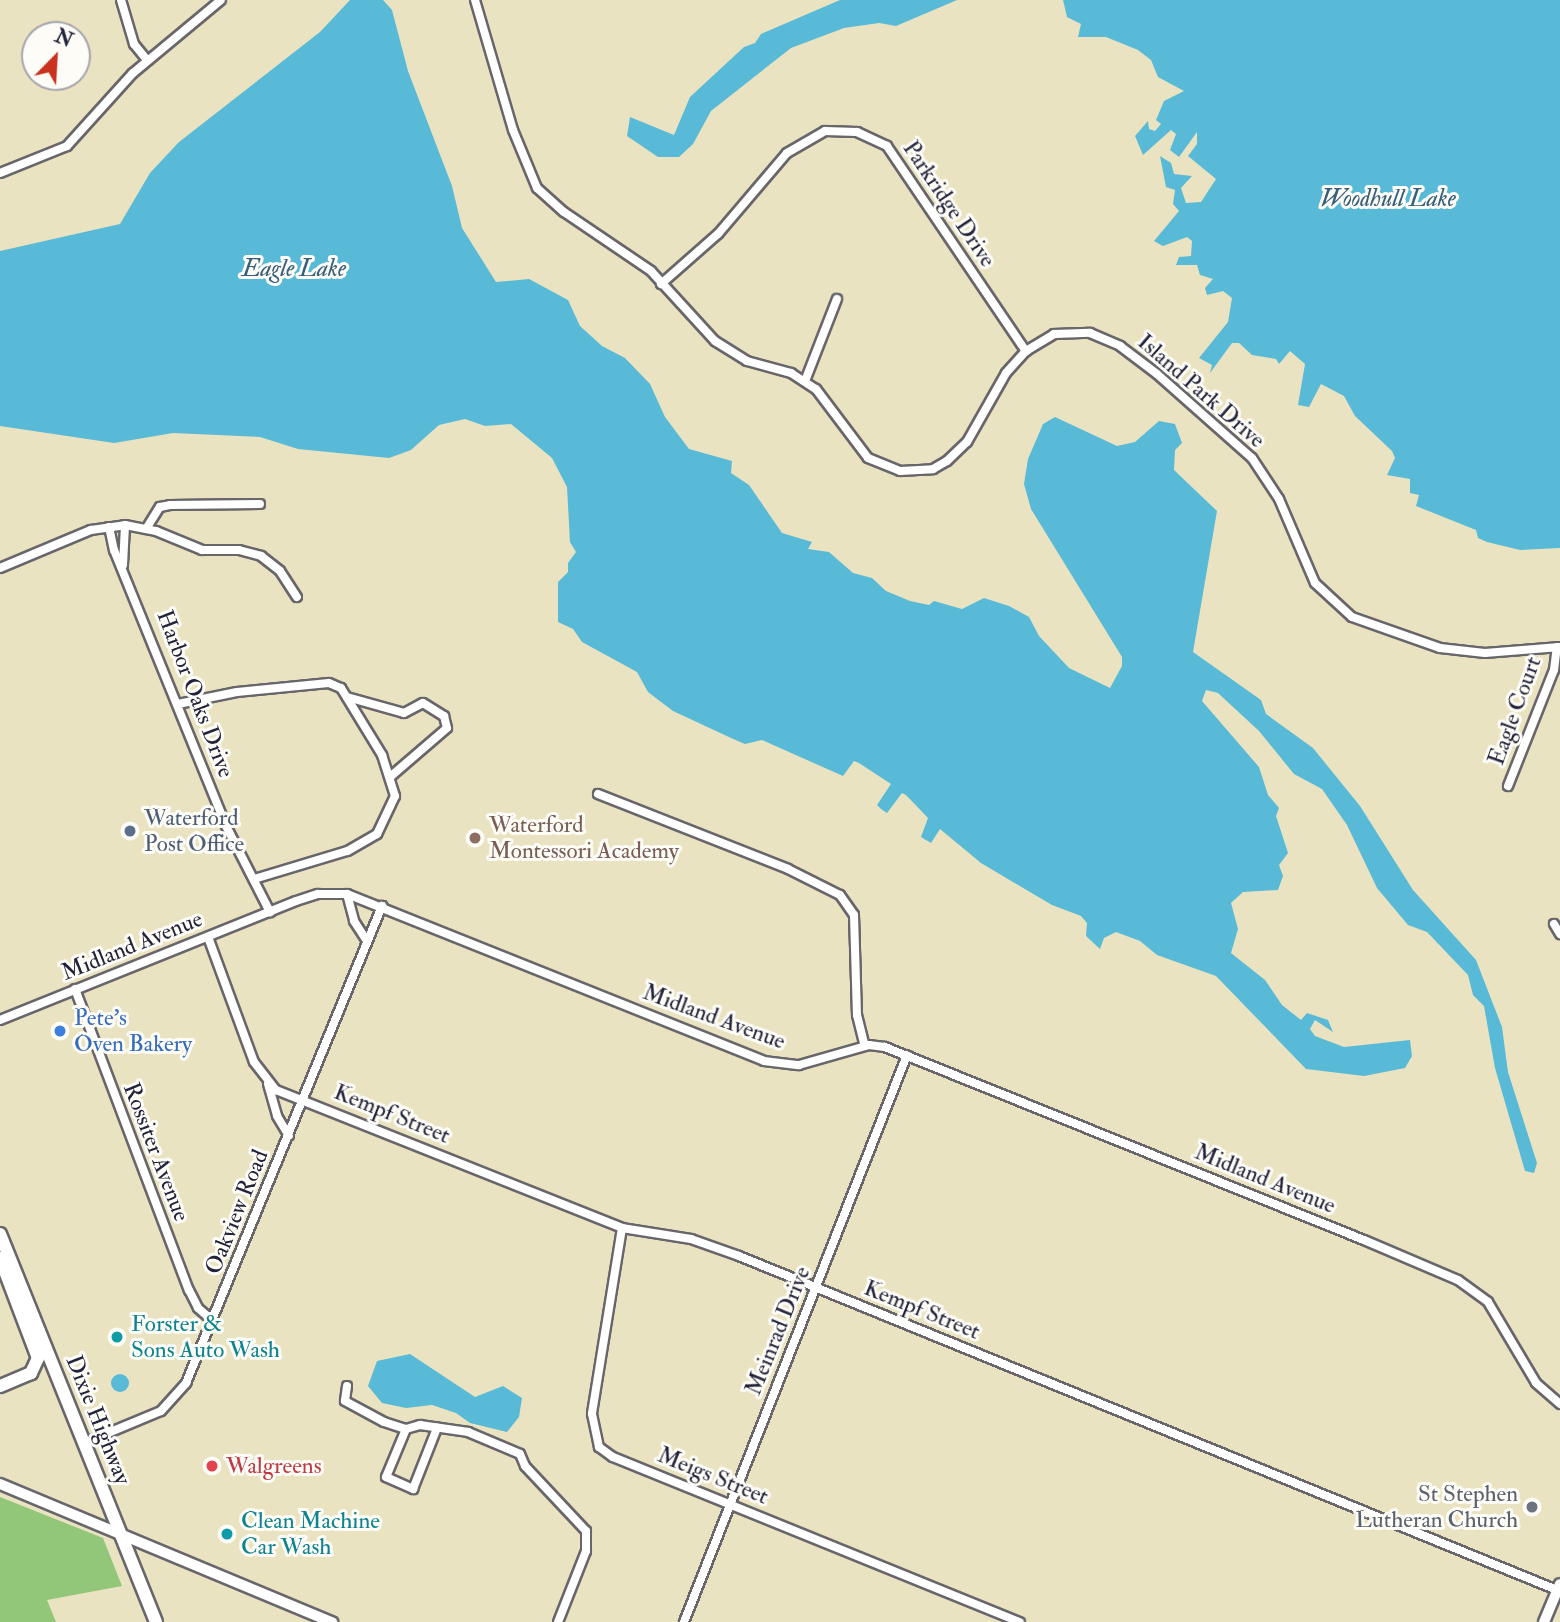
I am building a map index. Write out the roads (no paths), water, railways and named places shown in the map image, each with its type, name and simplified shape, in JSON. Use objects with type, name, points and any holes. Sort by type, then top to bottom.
[{"type":"main road","name":"Dixie Highway","points":[[0,1234],[156,1622]]},
{"type":"main road","points":[[0,1258],[38,1358],[31,1373],[0,1386]]},
{"type":"main road","points":[[0,1484],[332,1622]]},
{"type":"main road","points":[[1544,1622],[1559,1587]]},
{"type":"street","points":[[121,0],[134,44],[147,60]]},
{"type":"street","points":[[0,173],[67,146],[147,60],[221,0]]},
{"type":"street","points":[[475,0],[513,130],[537,188],[564,212],[635,259],[701,330],[736,356],[805,380],[831,402],[868,458],[900,471],[918,472],[947,461],[967,442],[1006,373],[1026,351]]},
{"type":"street","name":"Parkridge Drive","points":[[661,284],[718,234],[787,153],[825,131],[857,132],[887,146],[1026,351]]},
{"type":"street","points":[[805,380],[837,299]]},
{"type":"street","name":"Island Park Drive","points":[[1026,351],[1054,334],[1090,333],[1120,346],[1157,374],[1252,458],[1279,499],[1315,583],[1352,617],[1440,648],[1485,653],[1558,647]]},
{"type":"street","points":[[146,529],[160,507],[260,504]]},
{"type":"street","points":[[122,565],[125,525]]},
{"type":"street","points":[[0,568],[91,530],[125,525],[146,529],[202,550],[239,550],[261,556],[280,571],[297,597]]},
{"type":"street","name":"Harbor Oaks Drive","points":[[109,527],[226,826],[270,912]]},
{"type":"street","name":"Eagle Court","points":[[1508,786],[1554,670],[1558,647]]},
{"type":"street","points":[[178,704],[295,685],[329,683],[341,688],[382,755],[395,796],[377,834],[347,851],[254,878]]},
{"type":"street","points":[[347,697],[404,713],[423,703],[444,716],[447,728],[390,777]]},
{"type":"street","points":[[598,794],[788,869],[840,895],[854,915],[857,1015],[865,1046]]},
{"type":"street","name":"Midland Avenue","points":[[0,1020],[318,894],[347,894],[764,1061],[800,1065],[865,1046],[907,1055],[1458,1280],[1488,1302],[1536,1383],[1560,1404]]},
{"type":"street","points":[[347,894],[354,921],[367,942]]},
{"type":"street","name":"Oakview Road","points":[[84,1443],[137,1424],[169,1405],[195,1366],[382,906]]},
{"type":"street","points":[[1553,924],[1560,934]]},
{"type":"street","points":[[208,937],[254,1062],[268,1084],[277,1116],[289,1136]]},
{"type":"street","name":"Rossiter Avenue","points":[[75,989],[189,1290],[198,1308],[213,1321]]},
{"type":"street","name":"Meinrad Drive","points":[[684,1622],[907,1055]]},
{"type":"street","name":"Kempf Street","points":[[268,1084],[622,1228],[707,1244],[1559,1587]]},
{"type":"street","name":"Meigs Street","points":[[622,1228],[593,1414],[594,1440],[613,1457],[1020,1622]]},
{"type":"street","points":[[347,1386],[345,1401],[406,1429],[437,1428],[468,1432],[520,1454],[525,1466],[586,1531],[586,1551],[558,1622]]},
{"type":"street","points":[[406,1429],[386,1477],[413,1489],[437,1428]]},
{"type":"water","name":"Eagle Lake","points":[[350,0],[383,0],[392,10],[408,71],[452,186],[462,228],[496,282],[529,279],[568,300],[580,326],[602,346],[625,358],[650,384],[665,417],[689,449],[732,461],[731,473],[749,485],[782,533],[812,542],[808,549],[829,552],[853,573],[872,578],[886,591],[929,605],[934,601],[962,609],[984,598],[1009,606],[1029,617],[1039,636],[1069,668],[1110,688],[1122,666],[1122,657],[1031,509],[1024,484],[1028,459],[1043,424],[1055,417],[1117,446],[1135,442],[1159,421],[1175,424],[1182,443],[1175,450],[1174,470],[1217,511],[1193,652],[1261,700],[1266,714],[1313,748],[1360,806],[1413,890],[1476,960],[1502,1027],[1508,1072],[1537,1163],[1534,1173],[1525,1171],[1495,1068],[1484,1006],[1473,995],[1468,975],[1427,932],[1408,925],[1377,888],[1347,825],[1322,789],[1294,774],[1259,731],[1218,693],[1206,690],[1202,701],[1259,767],[1268,795],[1279,808],[1276,816],[1288,853],[1279,865],[1283,876],[1278,890],[1243,892],[1231,903],[1238,929],[1231,953],[1265,980],[1282,1005],[1301,1020],[1307,1013],[1328,1020],[1333,1032],[1315,1020],[1310,1029],[1315,1036],[1344,1047],[1410,1040],[1412,1056],[1405,1068],[1364,1076],[1306,1069],[1216,976],[1157,955],[1140,941],[1116,932],[1104,938],[1100,949],[1086,936],[1087,923],[1081,916],[1052,905],[981,863],[940,829],[931,843],[921,837],[928,818],[902,793],[887,813],[881,809],[877,805],[891,784],[859,763],[854,761],[843,776],[762,740],[745,744],[673,711],[648,692],[637,672],[582,642],[573,629],[558,622],[558,582],[568,572],[568,563],[576,552],[570,542],[567,487],[552,458],[511,424],[485,426],[465,419],[439,425],[411,450],[389,458],[298,449],[260,437],[173,433],[114,443],[0,426],[0,251],[120,224],[150,173],[179,142],[320,32]]},
{"type":"water","points":[[840,0],[957,0],[896,26],[879,23],[844,28],[791,48],[711,111],[693,144],[679,157],[658,157],[627,136],[630,117],[674,135],[690,97],[744,47],[755,43],[761,34]]},
{"type":"water","name":"Woodhull Lake","points":[[1063,0],[1560,0],[1560,548],[1520,550],[1487,542],[1478,538],[1476,530],[1416,506],[1419,495],[1410,493],[1410,479],[1387,475],[1395,458],[1392,451],[1355,416],[1344,396],[1321,384],[1309,407],[1298,405],[1305,364],[1290,351],[1279,364],[1276,359],[1252,355],[1239,343],[1232,343],[1210,373],[1212,365],[1199,358],[1228,322],[1232,298],[1223,291],[1207,295],[1205,288],[1213,279],[1200,275],[1197,265],[1176,265],[1179,257],[1191,256],[1192,241],[1187,237],[1163,246],[1154,241],[1179,211],[1173,204],[1175,190],[1166,187],[1160,156],[1171,163],[1174,174],[1192,176],[1181,188],[1186,203],[1201,202],[1216,179],[1188,156],[1197,144],[1197,132],[1179,157],[1170,150],[1176,134],[1171,130],[1143,155],[1135,136],[1148,121],[1149,129],[1155,131],[1161,124],[1156,120],[1164,101],[1184,91],[1158,77],[1151,60],[1138,50],[1106,37],[1078,37],[1081,24],[1067,17]]},
{"type":"water","points":[[410,1354],[475,1397],[503,1386],[522,1398],[519,1417],[507,1432],[470,1423],[456,1413],[432,1405],[406,1408],[382,1403],[368,1386],[377,1361]]},
{"type":"water","points":[[120,1374],[126,1377],[129,1383],[126,1389],[120,1392],[114,1389],[111,1383],[114,1377]]},
{"type":"place","name":"Waterford Post Office","points":[[130,831]]},
{"type":"place","name":"Waterford Montessori Academy","points":[[475,838]]},
{"type":"place","name":"Pete's Oven Bakery","points":[[60,1031]]},
{"type":"place","name":"Forster & Sons Auto Wash","points":[[117,1337]]},
{"type":"place","name":"Walgreens","points":[[212,1466]]},
{"type":"place","name":"St Stephen Lutheran Church","points":[[1532,1507]]},
{"type":"place","name":"Clean Machine Car Wash","points":[[227,1534]]}]
